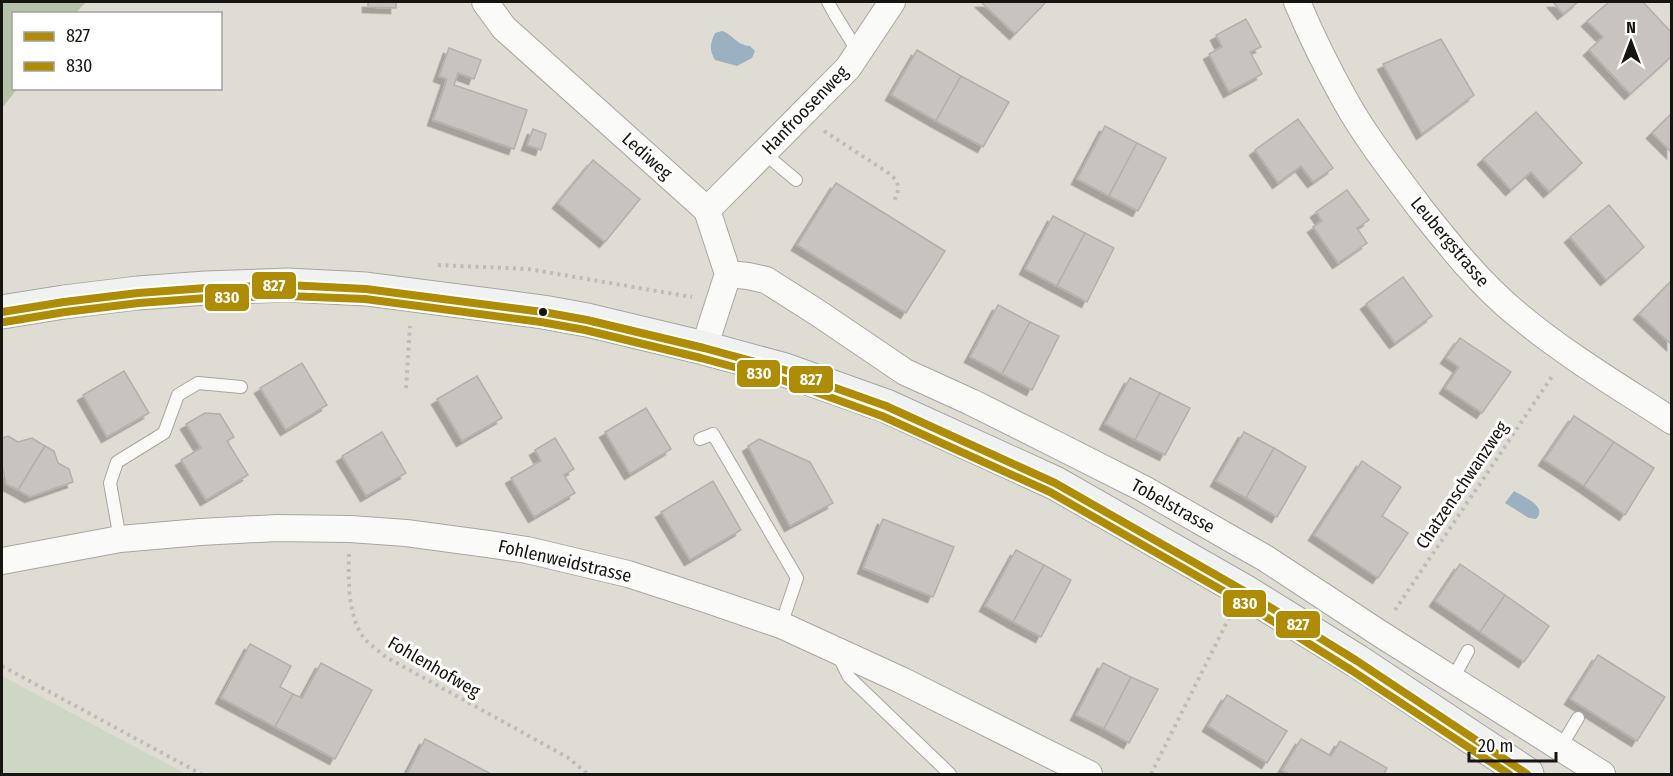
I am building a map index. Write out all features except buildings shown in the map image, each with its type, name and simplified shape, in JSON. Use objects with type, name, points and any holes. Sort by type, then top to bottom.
[{"type":"main road","points":[[2,312],[128,294],[206,288],[287,285],[366,289],[543,312],[587,320],[785,370],[886,405],[1055,483],[1282,614],[1527,774]]},
{"type":"street","name":"Lediweg","points":[[485,2],[504,28],[707,210],[728,274]]},
{"type":"street","name":"Hanfroosenweg","points":[[707,210],[848,68],[892,2]]},
{"type":"street","name":"Leubergstrasse","points":[[1297,2],[1345,101],[1383,159],[1446,242],[1484,284],[1517,315],[1671,421]]},
{"type":"street","points":[[704,348],[728,274]]},
{"type":"street","name":"Tobelstrasse","points":[[728,274],[766,280],[905,372],[971,402],[1144,489],[1265,558],[1452,680],[1602,774]]},
{"type":"street","name":"Fohlenweidstrasse","points":[[2,561],[120,539],[266,529],[350,529],[406,533],[556,556],[628,574],[781,625],[901,680],[1089,774]]},
{"type":"lane","points":[[828,2],[858,52]]},
{"type":"lane","points":[[764,153],[796,180]]},
{"type":"lane","points":[[120,539],[110,483],[117,462],[164,434],[178,395],[198,383],[241,387]]},
{"type":"lane","points":[[700,439],[713,434],[797,578],[781,625]]},
{"type":"lane","points":[[835,650],[849,677],[950,774]]},
{"type":"lane","points":[[1452,680],[1468,651]]},
{"type":"lane","points":[[1560,748],[1578,718]]},
{"type":"path","points":[[800,116],[897,180],[898,187],[894,201]]},
{"type":"path","points":[[406,388],[410,326]]},
{"type":"path","name":"Chatzenschwanzweg","points":[[1379,633],[1568,352]]},
{"type":"path","name":"Fohlenhofweg","points":[[350,529],[348,585],[354,615],[363,638],[386,657],[567,757],[588,774]]},
{"type":"path","points":[[1151,774],[1227,622]]},
{"type":"path","points":[[2,666],[201,774]]},
{"type":"green space","points":[[2,2],[86,2],[77,12],[12,12],[12,90],[16,90],[2,108]]},
{"type":"green space","points":[[2,676],[186,774],[2,774]]},
{"type":"water","points":[[722,31],[741,44],[750,46],[755,51],[752,58],[737,66],[715,60],[711,43],[715,33]]},
{"type":"water","points":[[1514,491],[1537,506],[1539,514],[1536,519],[1529,518],[1505,503]]},
{"type":"transit line","name":"827","points":[[2,312],[138,293],[206,288],[287,285],[366,289],[543,312],[587,320],[785,370],[886,406],[1055,483],[1244,591],[1357,661],[1527,774]]},
{"type":"transit line","name":"830","points":[[4,322],[139,303],[207,298],[287,296],[365,299],[585,330],[782,380],[882,416],[1050,492],[1239,600],[1351,670],[1509,774]]}]
